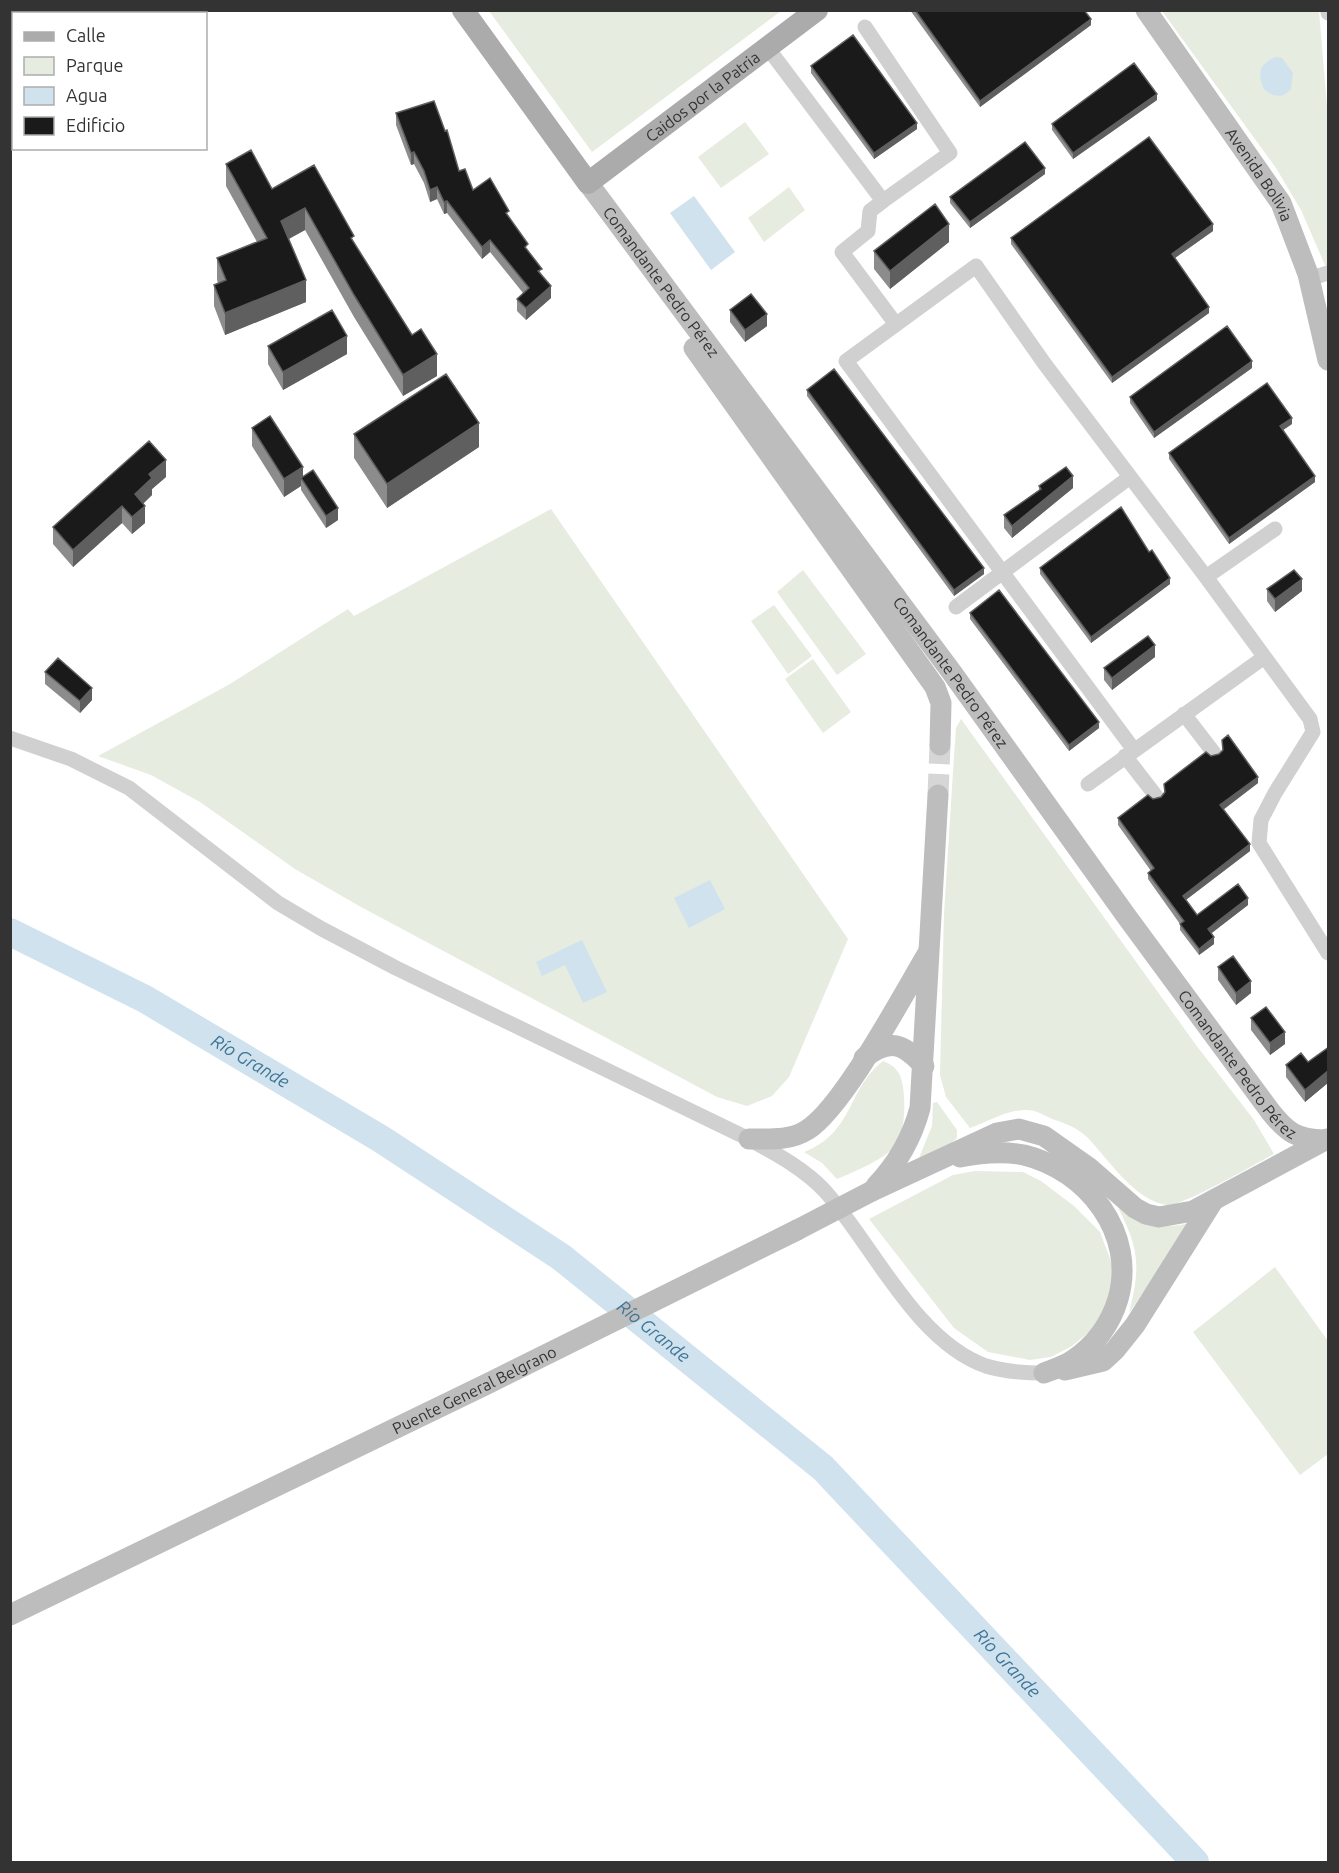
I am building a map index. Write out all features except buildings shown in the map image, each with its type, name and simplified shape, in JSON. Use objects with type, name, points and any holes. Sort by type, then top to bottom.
[{"type":"main road","points":[[463,10],[588,183]]},
{"type":"main road","name":"Caidos por la Patria","points":[[588,183],[817,10]]},
{"type":"main road","name":"Avenida Bolivia","points":[[1146,10],[1281,203],[1318,273],[1329,360]]},
{"type":"main road","name":"Comandante Pedro Pérez","points":[[588,183],[953,674],[1126,917],[1275,1117],[1290,1133],[1302,1139],[1327,1139]]},
{"type":"main road","points":[[659,278],[695,351],[935,687],[941,703],[940,745]]},
{"type":"main road","points":[[872,1191],[895,1164],[913,1133],[920,1108],[931,949],[938,795]]},
{"type":"main road","points":[[749,1139],[779,1139],[806,1131],[816,1124],[864,1058],[931,949]]},
{"type":"main road","points":[[864,1058],[879,1047],[896,1046],[912,1053],[924,1066]]},
{"type":"main road","points":[[939,1162],[997,1133],[1019,1129],[1044,1136],[1088,1167],[1135,1208],[1146,1214],[1160,1217],[1192,1211],[1327,1139]]},
{"type":"main road","points":[[939,1162],[981,1153],[1023,1155],[1052,1166],[1076,1182],[1097,1201],[1113,1224],[1124,1265],[1122,1285],[1110,1319],[1090,1348],[1072,1361],[1044,1373]]},
{"type":"main road","name":"Puente General Belgrano","points":[[10,1615],[487,1384],[872,1191],[939,1162]]},
{"type":"main road","points":[[1044,1373],[1087,1366],[1109,1356],[1135,1325],[1215,1198]]},
{"type":"street","points":[[866,27],[950,153],[870,211],[868,231],[842,252],[895,323]]},
{"type":"street","points":[[767,47],[883,201]]},
{"type":"street","points":[[1156,796],[1130,753],[1003,570],[846,361],[976,266],[1310,720],[1313,732],[1261,820],[1260,843],[1264,853],[1329,953]]},
{"type":"street","points":[[956,607],[1130,477]]},
{"type":"street","points":[[1206,577],[1275,529]]},
{"type":"street","points":[[1088,784],[1263,658]]},
{"type":"street","points":[[1184,714],[1214,753]]},
{"type":"street","points":[[10,738],[71,759],[129,788],[278,903],[332,934],[407,974],[749,1139],[802,1169],[824,1191],[905,1299],[936,1334],[958,1352],[984,1365],[1004,1370],[1044,1373]]},
{"type":"green space","points":[[489,11],[781,11],[592,152]]},
{"type":"green space","points":[[1162,11],[1319,11],[1328,118],[1328,272],[1301,210],[1276,168]]},
{"type":"green space","points":[[745,122],[769,154],[721,188],[698,157]]},
{"type":"green space","points":[[789,187],[805,210],[764,242],[748,218]]},
{"type":"green space","points":[[551,509],[848,939],[789,1077],[772,1096],[747,1106],[717,1097],[361,907],[295,869],[200,802],[151,775],[98,756],[230,684],[348,609],[354,616]]},
{"type":"green space","points":[[803,570],[866,654],[837,675],[777,592]]},
{"type":"green space","points":[[774,605],[812,656],[788,674],[751,621]]},
{"type":"green space","points":[[813,659],[851,712],[823,733],[785,679]]},
{"type":"green space","points":[[961,719],[1196,1045],[1254,1120],[1274,1154],[1203,1192],[1176,1204],[1167,1205],[1155,1202],[1133,1188],[1088,1138],[1071,1126],[1037,1112],[1026,1110],[1004,1114],[970,1128],[946,1097],[940,1075],[944,914],[956,728]]},
{"type":"green space","points":[[883,1061],[892,1065],[896,1070],[903,1086],[904,1119],[900,1138],[893,1149],[886,1154],[837,1179],[822,1163],[804,1152],[820,1144],[832,1134],[862,1084]]},
{"type":"green space","points":[[937,1102],[957,1130],[957,1138],[948,1146],[919,1158],[932,1126],[933,1103]]},
{"type":"green space","points":[[975,1171],[1023,1172],[1041,1181],[1074,1206],[1100,1232],[1115,1272],[1103,1314],[1089,1332],[1072,1346],[1051,1357],[1030,1360],[988,1352],[954,1328],[869,1219],[953,1175]]},
{"type":"green space","points":[[1115,1201],[1152,1222],[1170,1226],[1192,1222],[1129,1313],[1136,1280],[1135,1255],[1129,1231]]},
{"type":"green space","points":[[1275,1267],[1328,1341],[1328,1454],[1300,1475],[1193,1332]]},
{"type":"water","points":[[1275,57],[1282,58],[1293,73],[1291,89],[1281,96],[1264,89],[1260,74],[1263,66]]},
{"type":"water","points":[[694,196],[735,252],[711,270],[670,213]]},
{"type":"water","points":[[710,880],[725,909],[689,928],[674,898]]},
{"type":"water","points":[[582,940],[607,992],[583,1003],[565,965],[542,976],[536,962]]},
{"type":"waterway","name":"Río Grande","points":[[10,932],[145,999],[381,1139],[561,1257],[823,1468],[1195,1862]]},
{"type":"tunnel","points":[[938,795],[940,745]]}]
